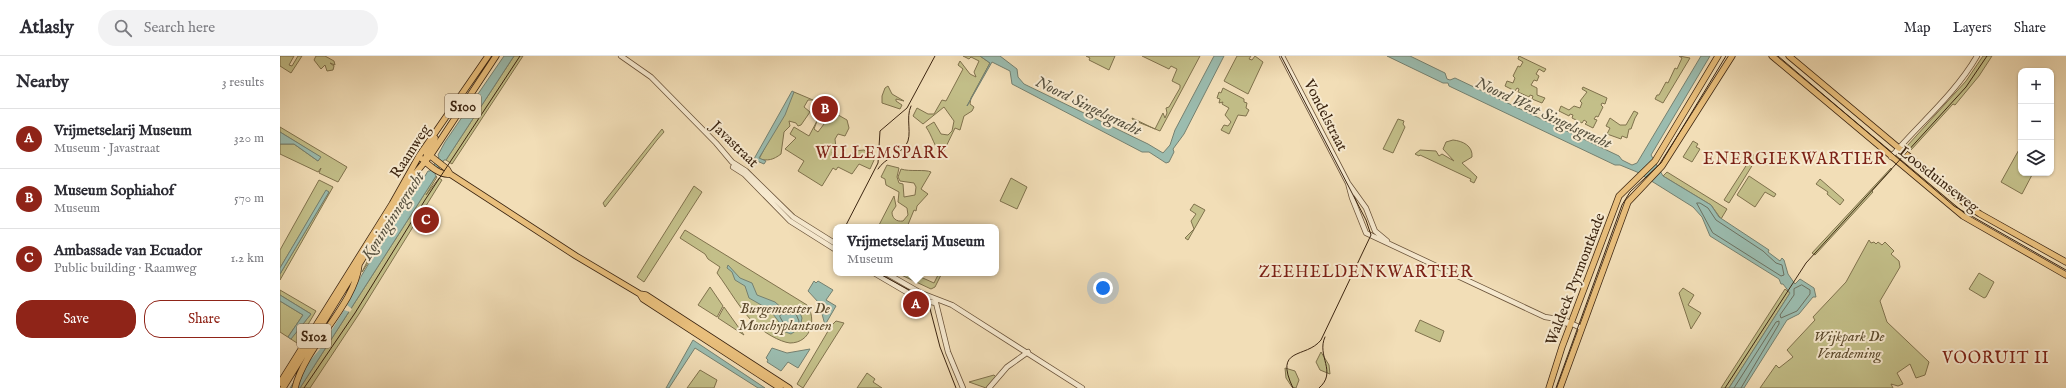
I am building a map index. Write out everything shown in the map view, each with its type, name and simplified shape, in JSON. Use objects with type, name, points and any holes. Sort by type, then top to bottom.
[{"type":"main road","name":"Raamweg","points":[[283,388],[424,161],[426,153],[439,127],[488,56]]},
{"type":"main road","name":"Raamweg","points":[[280,383],[390,208],[419,156],[426,153],[496,56]]},
{"type":"main road","name":"Waldeck Pyrmontkade","points":[[1549,388],[1560,352],[1619,196],[1655,161],[1718,56]]},
{"type":"main road","points":[[1560,388],[1623,212],[1628,202],[1660,169],[1732,56]]},
{"type":"main road","name":"Loosduinseweg","points":[[1772,56],[1963,216],[2066,275]]},
{"type":"main road","points":[[1789,56],[1898,149],[1980,214],[2066,262]]},
{"type":"main road","points":[[426,153],[450,174],[570,251],[574,251],[582,258],[626,286],[640,294],[646,295],[789,388]]},
{"type":"main road","points":[[419,156],[435,169],[445,174],[450,174]]},
{"type":"main road","points":[[296,388],[301,372],[353,287],[358,276],[360,263]]},
{"type":"main road","points":[[640,294],[643,299],[780,388]]},
{"type":"main road","points":[[1560,352],[1563,360],[1571,360]]},
{"type":"street","name":"Javastraat","points":[[621,56],[651,77],[716,143],[724,154],[746,171],[793,217],[833,242]]},
{"type":"street","points":[[1891,157],[1955,85],[1976,56]]},
{"type":"street","name":"Vondelstraat","points":[[1283,57],[1348,183],[1366,208],[1376,232],[1388,242]]},
{"type":"street","name":"Javastraat","points":[[733,167],[744,174],[790,221],[833,248]]},
{"type":"street","name":"Vondelstraat","points":[[1348,183],[1352,198],[1366,233],[1388,242]]},
{"type":"street","points":[[1388,242],[1545,317],[1564,320],[1581,328]]},
{"type":"street","points":[[879,276],[920,300],[934,302],[937,306],[948,352],[963,388]]},
{"type":"street","points":[[891,276],[911,288],[952,305],[1028,352],[1082,388]]},
{"type":"street","points":[[989,388],[1007,367],[1028,352]]},
{"type":"green space","points":[[280,56],[294,56],[289,65],[292,66],[298,56],[302,56],[291,73],[280,66]]},
{"type":"green space","points":[[316,56],[325,56],[334,61],[335,65],[330,63],[334,66],[333,70],[327,71],[325,65],[321,69],[314,60]]},
{"type":"green space","points":[[514,56],[523,56],[452,164],[446,160]]},
{"type":"green space","points":[[963,56],[980,56],[990,63],[971,98],[970,104],[974,107],[972,111],[964,116],[960,130],[955,128],[942,155],[937,149],[926,127],[934,122],[941,134],[948,135],[952,131],[954,121],[944,107],[923,124],[913,116],[917,108],[928,114],[934,114],[942,100],[946,101],[963,69],[958,65],[960,61],[970,74],[976,77],[974,72],[979,61],[971,57],[969,59]]},
{"type":"green space","points":[[1086,56],[1115,56],[1109,70],[1089,60],[1090,58]]},
{"type":"green space","points":[[1142,56],[1200,56],[1160,131],[1155,129],[1163,113],[1165,118],[1167,113],[1166,108],[1169,107],[1180,88],[1180,85],[1172,81],[1177,69],[1171,66],[1169,69]]},
{"type":"green space","points":[[1237,56],[1251,56],[1249,59],[1252,60],[1255,56],[1263,62],[1248,94],[1224,81]]},
{"type":"green space","points":[[1519,56],[1546,69],[1544,72],[1539,69],[1536,74],[1539,76],[1537,81],[1534,80],[1531,85],[1537,88],[1537,95],[1545,98],[1542,103],[1532,99],[1533,96],[1530,95],[1529,97],[1518,92],[1519,89],[1517,88],[1515,91],[1505,86],[1507,81],[1513,83],[1515,78],[1513,76],[1518,66],[1520,67],[1523,62],[1518,59]]},
{"type":"green space","points":[[1679,56],[1690,58],[1663,103],[1655,99],[1666,82],[1668,83],[1675,68],[1677,69],[1682,58]]},
{"type":"green space","points":[[1983,56],[1992,56],[1979,76],[1955,105],[1953,104],[1911,150],[1907,146],[1966,81]]},
{"type":"green space","points":[[888,86],[892,94],[904,101],[896,99],[896,101],[902,105],[900,109],[882,103],[882,96],[885,88]]},
{"type":"green space","points":[[1583,87],[1607,98],[1605,104],[1602,103],[1601,105],[1603,107],[1598,117],[1596,116],[1594,119],[1597,120],[1593,128],[1585,124],[1587,122],[1584,120],[1582,123],[1572,118],[1573,115],[1570,114],[1569,116],[1559,111],[1561,106],[1569,110],[1574,106],[1580,108],[1582,103],[1580,101],[1587,92],[1582,89]]},
{"type":"green space","points":[[1223,88],[1244,99],[1244,102],[1247,103],[1246,108],[1249,110],[1246,116],[1238,115],[1229,134],[1221,130],[1224,125],[1228,126],[1231,122],[1225,115],[1229,108],[1222,104],[1223,102],[1219,103],[1220,99],[1217,98],[1219,92],[1221,93]]},
{"type":"green space","points":[[794,92],[813,100],[808,100],[804,107],[810,112],[801,125],[798,126],[796,123],[789,121],[790,126],[784,132],[781,154],[770,160],[759,159]]},
{"type":"green space","points":[[1634,111],[1638,113],[1631,129],[1629,129],[1627,138],[1622,136],[1621,139],[1607,134],[1610,128],[1606,126],[1610,118],[1620,125],[1626,125]]},
{"type":"green space","points":[[833,112],[847,120],[849,128],[845,136],[838,134],[835,139],[836,148],[832,152],[834,156],[838,155],[840,157],[852,155],[854,151],[864,150],[875,158],[870,169],[859,164],[852,174],[838,167],[836,170],[833,168],[822,186],[798,171],[804,161],[785,149],[796,138],[790,134],[794,127],[809,136],[817,121],[814,129],[818,132]]},
{"type":"green space","points":[[1132,118],[1154,129],[1133,120]]},
{"type":"green space","points":[[1398,119],[1404,121],[1403,124],[1405,127],[1393,153],[1383,149]]},
{"type":"green space","points":[[280,127],[347,167],[338,182],[319,173],[321,168],[318,172],[280,154],[280,144],[294,144],[318,161],[320,157],[280,132]]},
{"type":"green space","points":[[662,129],[664,132],[605,207],[603,203]]},
{"type":"green space","points":[[1453,140],[1464,143],[1471,150],[1472,157],[1462,163],[1477,177],[1474,183],[1470,181],[1471,179],[1415,154],[1420,150],[1436,151],[1439,156],[1442,154],[1454,161],[1443,149],[1446,142]]},
{"type":"green space","points":[[1693,141],[1698,144],[1696,147],[1700,149],[1692,162],[1683,157]]},
{"type":"green space","points":[[2018,151],[2018,176],[2031,176],[2022,194],[2001,182]]},
{"type":"green space","points":[[1753,155],[1758,156],[1729,203],[1724,200]]},
{"type":"green space","points":[[887,165],[899,168],[897,177],[899,183],[903,184],[904,197],[915,195],[916,187],[914,183],[900,181],[898,177],[901,169],[931,172],[921,189],[928,194],[917,206],[916,211],[914,210],[908,224],[880,224],[894,196],[896,206],[892,214],[894,218],[898,221],[903,221],[908,215],[907,208],[898,202],[899,192],[886,185],[885,179],[881,177]]},
{"type":"green space","points":[[1891,168],[1892,169],[1872,191],[1873,192],[1815,255],[1812,253]]},
{"type":"green space","points":[[1667,172],[1727,209],[1721,219],[1711,205],[1663,176]]},
{"type":"green space","points":[[422,174],[392,227],[362,272],[369,258]]},
{"type":"green space","points":[[436,176],[437,177],[426,195],[439,178],[442,180],[359,314],[310,388],[300,388]]},
{"type":"green space","points":[[1749,176],[1776,194],[1774,197],[1765,192],[1755,207],[1737,195]]},
{"type":"green space","points":[[1011,178],[1027,187],[1017,209],[1000,201]]},
{"type":"green space","points":[[1820,179],[1844,200],[1840,205],[1827,194],[1828,192],[1816,184]]},
{"type":"green space","points":[[319,180],[333,187],[280,280],[280,274],[329,192],[326,191],[280,268],[280,250]]},
{"type":"green space","points":[[694,186],[702,192],[644,282],[637,277]]},
{"type":"green space","points":[[1194,204],[1205,210],[1188,240],[1185,238],[1194,229],[1191,221],[1196,214],[1190,210]]},
{"type":"green space","name":"Burgemeester De Monchyplantsoen","points":[[685,230],[807,305],[812,317],[812,323],[807,335],[797,342],[790,343],[777,339],[758,327],[735,300],[717,273],[720,267],[708,259],[705,254],[680,238]]},
{"type":"green space","name":"Wijkpark De Verademing","points":[[1869,240],[1871,243],[1874,242],[1876,244],[1878,242],[1882,245],[1885,242],[1894,251],[1891,254],[1899,261],[1900,267],[1880,301],[1887,322],[1929,362],[1925,375],[1916,378],[1910,364],[1897,373],[1903,384],[1898,386],[1891,384],[1893,388],[1760,388],[1776,365],[1779,368],[1793,357],[1787,350],[1815,320],[1813,317],[1846,282]]},
{"type":"green space","points":[[1979,273],[1994,282],[1984,298],[1969,289]]},
{"type":"green space","points":[[903,276],[909,276],[914,279],[916,276],[918,276],[934,283],[938,276],[940,276],[935,287],[931,289]]},
{"type":"green space","points":[[710,287],[723,306],[717,317],[698,305]]},
{"type":"green space","points":[[1683,288],[1694,295],[1688,305],[1701,313],[1691,329],[1679,293]]},
{"type":"green space","points":[[1785,289],[1790,293],[1729,388],[1721,388]]},
{"type":"green space","points":[[280,290],[316,311],[297,343],[280,332],[280,301],[303,315],[288,337],[293,336],[311,314],[280,295]]},
{"type":"green space","points":[[724,307],[744,335],[718,318]]},
{"type":"green space","points":[[1420,320],[1444,331],[1440,342],[1415,331]]},
{"type":"green space","points":[[836,321],[844,323],[803,388],[797,384],[831,326]]},
{"type":"green space","points":[[1321,352],[1329,365],[1330,374],[1320,370],[1316,362]]},
{"type":"green space","points":[[1285,368],[1295,371],[1299,380],[1296,388],[1292,387],[1286,378]]},
{"type":"green space","points":[[700,370],[717,380],[714,388],[687,388]]},
{"type":"green space","points":[[867,373],[875,379],[873,382],[882,388],[857,388]]},
{"type":"green space","points":[[994,375],[996,377],[986,388],[969,382]]},
{"type":"water","points":[[504,56],[514,56],[446,160],[444,160],[435,174],[436,176],[300,388],[290,388],[354,288],[415,187],[423,175],[425,176],[428,171],[430,171],[439,157],[438,155],[445,142]]},
{"type":"water","points":[[980,56],[1000,56],[1017,69],[1018,77],[1024,84],[1148,144],[1163,153],[1170,145],[1175,130],[1214,56],[1224,56],[1184,134],[1173,149],[1174,152],[1169,162],[1166,163],[1149,152],[1142,152],[1012,84],[1010,71],[992,62],[967,106],[990,63]]},
{"type":"water","points":[[1387,56],[1410,56],[1445,73],[1447,79],[1450,80],[1455,78],[1619,156],[1622,160],[1632,165],[1637,163],[1701,56],[1710,56],[1651,155],[1663,176],[1711,205],[1719,217],[1769,250],[1768,252],[1780,261],[1782,258],[1788,274],[1795,284],[1800,279],[1814,288],[1816,297],[1813,297],[1799,314],[1787,320],[1744,388],[1729,388],[1790,293],[1783,284],[1781,284],[1779,279],[1710,236],[1702,217],[1693,207],[1637,172],[1620,165],[1615,165],[1449,86],[1448,83],[1443,83]]},
{"type":"water","points":[[792,91],[794,92],[785,115],[759,158],[766,161],[764,164],[757,161],[752,169],[750,166]]},
{"type":"water","points":[[280,132],[321,157],[318,161],[294,144],[280,144]]},
{"type":"water","points":[[326,190],[329,192],[280,274],[280,268]]},
{"type":"water","points":[[728,265],[740,278],[752,283],[757,295],[775,302],[784,310],[792,311],[794,308],[800,313],[802,318],[800,328],[791,334],[780,330],[782,326],[770,310],[749,298],[745,286],[735,280],[732,272],[727,268]]},
{"type":"water","points":[[814,281],[816,283],[818,281],[833,290],[826,300],[836,306],[825,325],[819,303],[808,291]]},
{"type":"water","points":[[280,295],[311,314],[291,339],[288,337],[303,315],[280,301]]},
{"type":"water","points":[[693,340],[765,388],[758,388],[695,348],[669,388],[666,388]]},
{"type":"water","points":[[772,348],[787,353],[810,349],[798,368],[788,362],[781,371],[767,362],[768,360],[766,358]]},
{"type":"pier","points":[[362,274],[347,305],[352,309],[350,312],[344,310],[320,349],[307,364],[297,388],[292,388],[296,373],[306,358],[318,348]]},
{"type":"tram line","points":[[304,388],[355,313],[425,200],[520,56]]},
{"type":"tram line","points":[[847,224],[878,163],[880,131],[907,108],[935,56]]},
{"type":"tram line","points":[[1281,56],[1366,220],[1371,235],[1321,340],[1315,346],[1294,355],[1289,359],[1287,365],[1288,375],[1293,388]]},
{"type":"tram line","points":[[1556,388],[1622,205],[1630,192],[1661,163],[1726,56]]},
{"type":"tram line","points":[[1778,56],[1954,206],[2066,270]]},
{"type":"tram line","points":[[1725,388],[1806,263],[1966,87],[1987,56]]},
{"type":"tram line","points":[[878,169],[884,162],[906,145],[909,136],[909,111],[911,106]]},
{"type":"tram line","points":[[884,276],[922,297],[929,305],[940,347],[956,388]]},
{"type":"tram line","points":[[1319,388],[1327,376],[1323,351],[1325,337]]},
{"type":"place","name":"Museum Sophiahof","points":[[825,109]]},
{"type":"place","name":"Ambassade van Ecuador","points":[[426,220]]},
{"type":"place","name":"Vrijmetselarij Museum","points":[[916,304]]},
{"type":"district","name":"WILLEMSPARK","points":[[882,152]]},
{"type":"district","name":"ENERGIEKWARTIER","points":[[1795,158]]},
{"type":"district","name":"ZEEHELDENKWARTIER","points":[[1366,271]]},
{"type":"district","name":"VOORUIT II","points":[[1996,357]]},
{"type":"water label","name":"Noord Singelsgracht","points":[[1089,105]]},
{"type":"water label","name":"Noord West Singelsgracht","points":[[1544,112]]},
{"type":"water label","name":"Koninginnegracht","points":[[392,215]]}]
